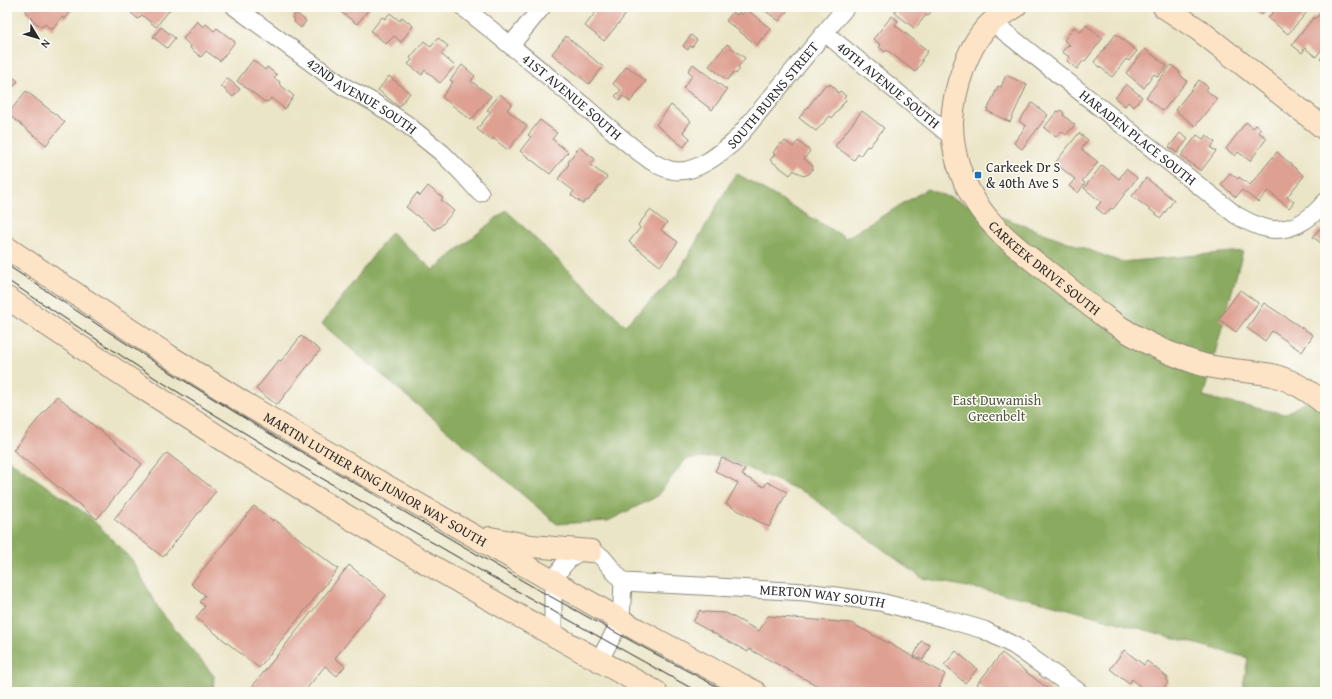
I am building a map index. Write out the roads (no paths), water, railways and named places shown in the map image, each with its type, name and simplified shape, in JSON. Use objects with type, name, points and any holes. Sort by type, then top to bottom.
[{"type":"main road","name":"CARKEEK DRIVE SOUTH","points":[[1015,7],[992,22],[976,42],[964,66],[953,113],[952,137],[956,162],[975,202],[989,221],[1007,239],[1109,319],[1169,353],[1198,364],[1273,376],[1295,384],[1314,395],[1325,404]]},
{"type":"main road","points":[[1164,7],[1199,30],[1325,129]]},
{"type":"main road","name":"MARTIN LUTHER KING JUNIOR WAY SOUTH","points":[[7,248],[169,356],[244,403],[553,582],[755,692]]},
{"type":"main road","points":[[7,298],[148,392],[290,482],[454,579],[656,692]]},
{"type":"main road","points":[[473,536],[532,546],[591,551]]},
{"type":"street","name":"42ND AVENUE SOUTH","points":[[235,7],[343,86],[373,102],[405,123],[442,153],[480,193]]},
{"type":"street","name":"41ST AVENUE SOUTH","points":[[463,7],[644,156],[669,170],[688,170]]},
{"type":"street","points":[[511,45],[542,7]]},
{"type":"street","name":"SOUTH BURNS STREET","points":[[688,170],[720,154],[734,142],[846,7]]},
{"type":"street","name":"HARADEN PLACE SOUTH","points":[[992,22],[1236,215],[1265,228],[1280,229],[1293,227],[1308,219],[1325,202]]},
{"type":"street","name":"40TH AVENUE SOUTH","points":[[824,33],[952,137]]},
{"type":"street","points":[[553,635],[553,582],[562,567],[571,558],[580,552],[591,551],[602,557],[623,582],[621,620],[599,661]]},
{"type":"street","name":"MERTON WAY SOUTH","points":[[623,582],[806,592],[880,602],[984,630],[1015,646],[1079,692]]},
{"type":"tram line","points":[[7,265],[162,367],[267,432],[535,588],[727,692]]},
{"type":"tram line","points":[[7,280],[155,378],[261,443],[485,573],[698,692]]},
{"type":"place","name":"Carkeek Dr S & 40th Ave S","points":[[978,175]]},
{"type":"park label","name":"East Duwamish Greenbelt","points":[[997,408]]}]
